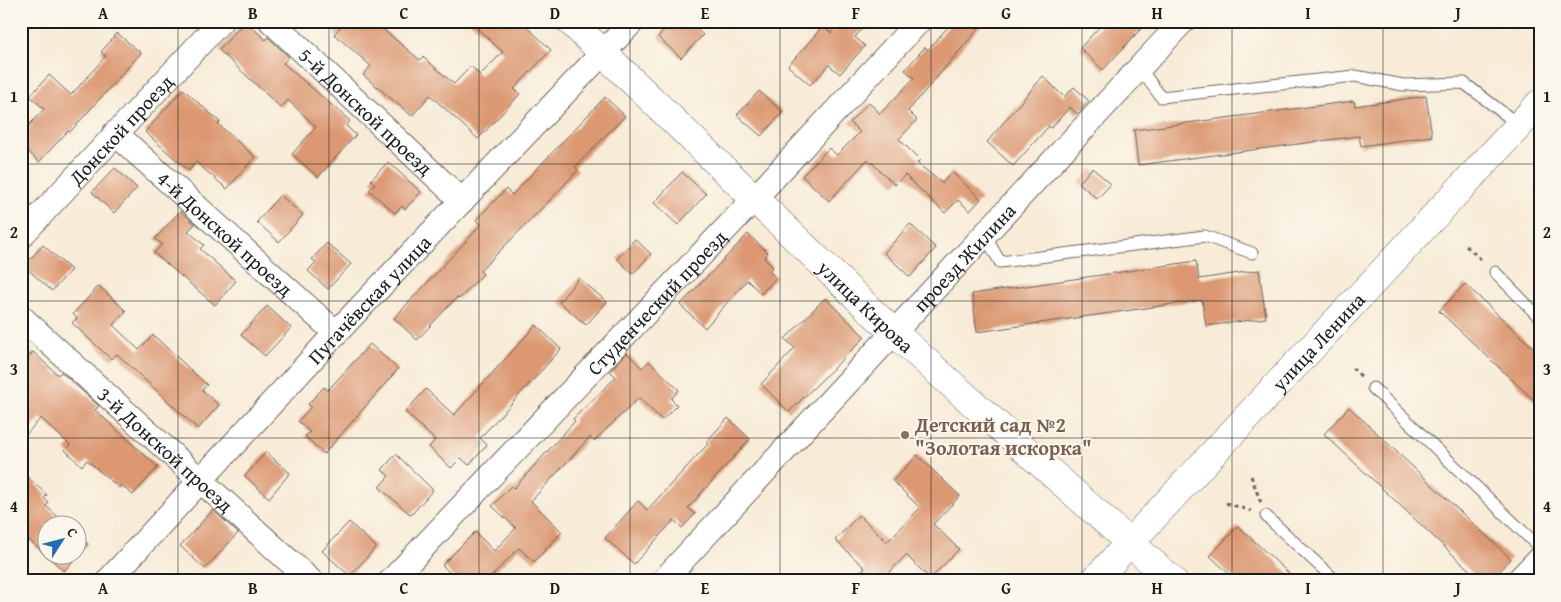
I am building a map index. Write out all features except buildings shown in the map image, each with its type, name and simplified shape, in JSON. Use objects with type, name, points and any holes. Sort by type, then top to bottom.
[{"type":"street","name":"Донской проезд","points":[[21,236],[221,21]]},
{"type":"street","name":"5-й Донской проезд","points":[[271,21],[462,201]]},
{"type":"street","name":"улица Кирова","points":[[570,21],[893,332],[1174,581]]},
{"type":"street","name":"Пугачёвская улица","points":[[108,581],[336,333],[633,21]]},
{"type":"street","name":"Студенческий проезд","points":[[391,581],[755,198],[919,21]]},
{"type":"street","name":"проезд Жилина","points":[[663,581],[1183,21]]},
{"type":"street","name":"улица Ленина","points":[[1094,581],[1540,103]]},
{"type":"street","name":"4-й Донской проезд","points":[[115,133],[336,333]]},
{"type":"street","name":"3-й Донской проезд","points":[[21,317],[311,581]]},
{"type":"street","points":[[1518,581],[1540,558]]},
{"type":"lane","points":[[1139,67],[1161,96],[1355,76],[1402,85],[1464,83],[1519,125]]},
{"type":"lane","points":[[984,234],[1000,262],[1204,236],[1252,253]]},
{"type":"lane","points":[[1495,272],[1540,318]]},
{"type":"lane","points":[[1373,388],[1540,548]]},
{"type":"lane","points":[[1266,516],[1336,581]]},
{"type":"path","points":[[1466,246],[1495,272]]},
{"type":"path","points":[[1251,476],[1266,516]]},
{"type":"path","points":[[1226,503],[1266,516]]},
{"type":"place","name":"Детский сад №2 \"Золотая искорка\"","points":[[905,435]]}]
